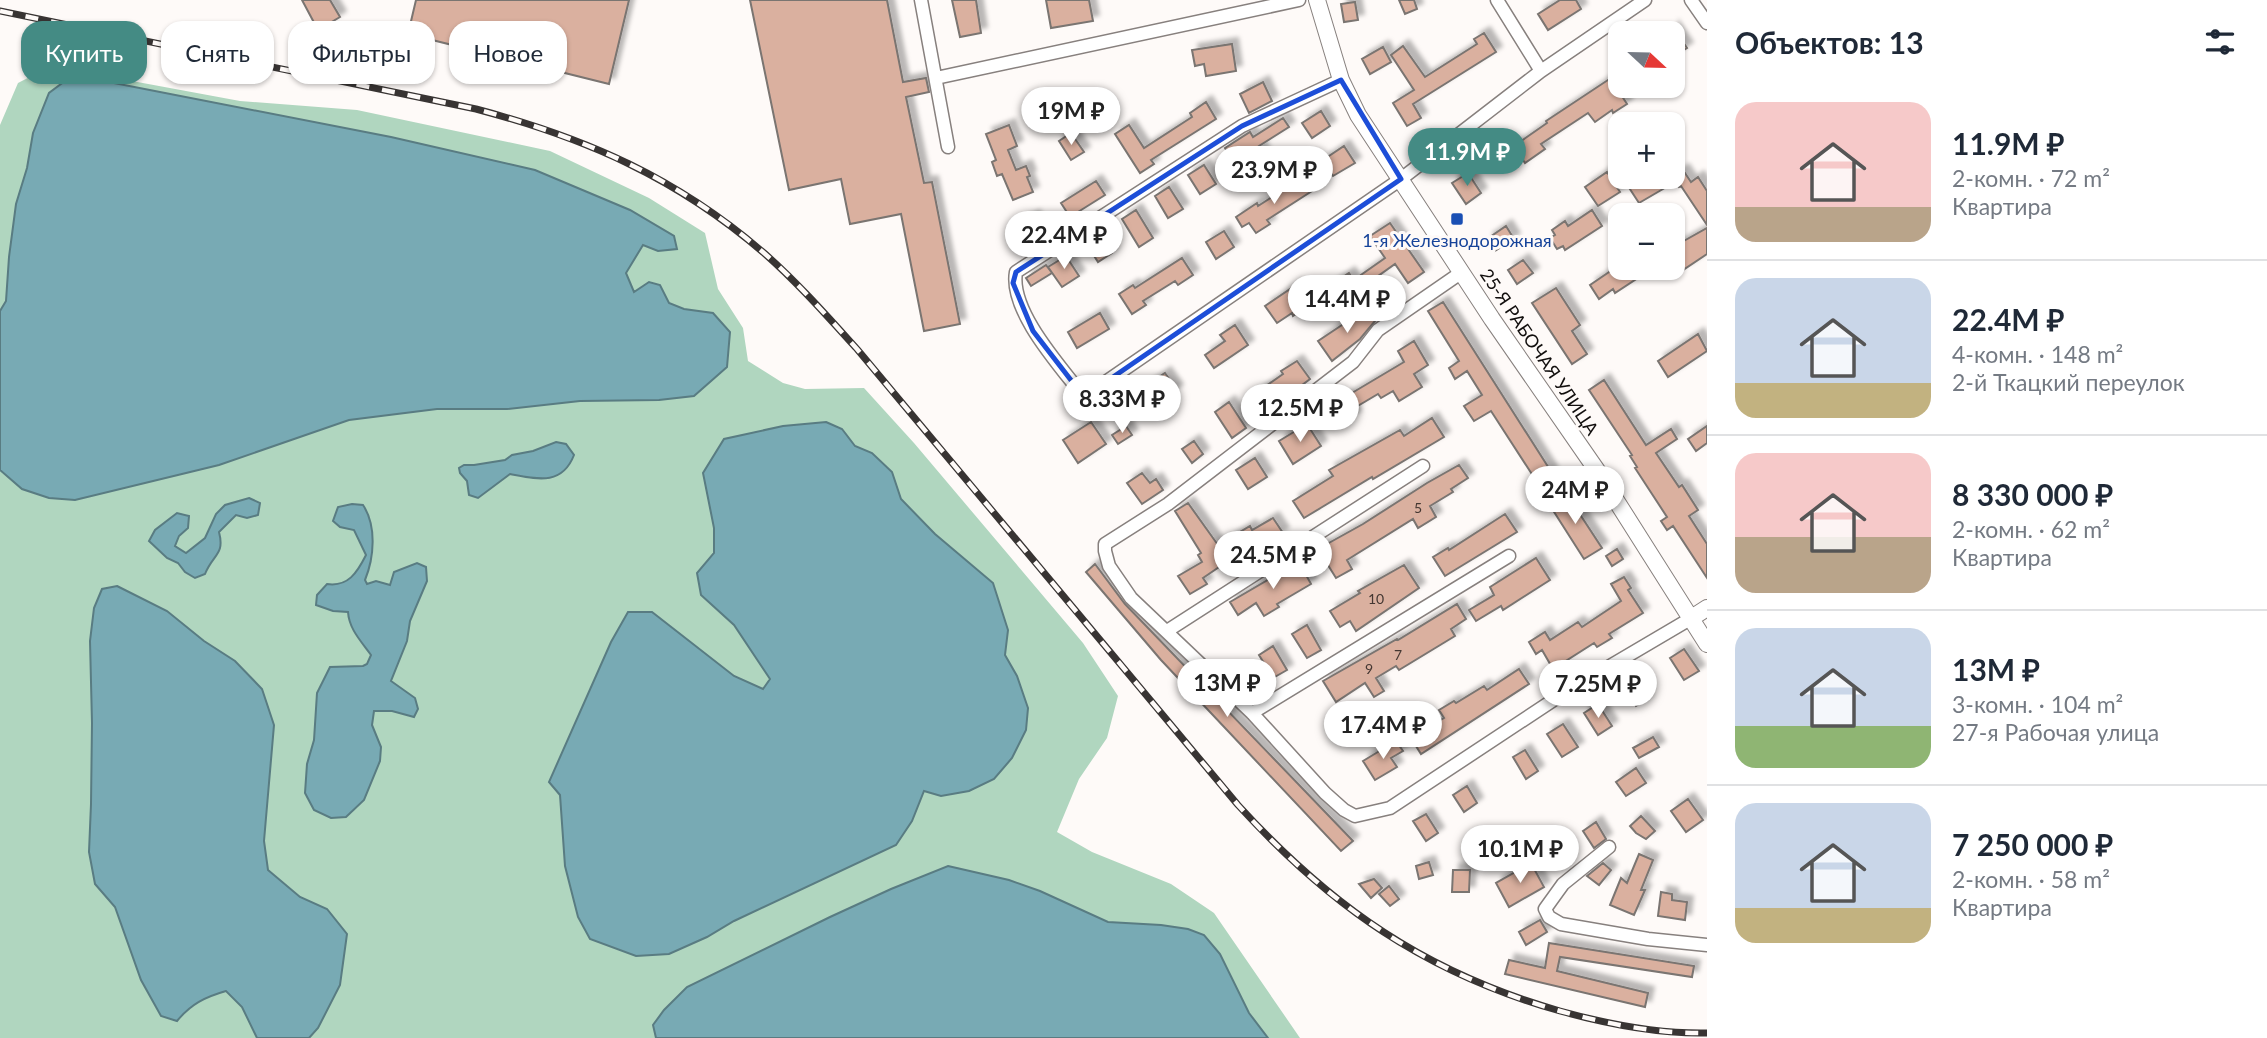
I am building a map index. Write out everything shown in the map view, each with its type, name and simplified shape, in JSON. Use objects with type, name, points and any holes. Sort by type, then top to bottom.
[{"type":"main road","name":"25-Я РАБОЧАЯ УЛИЦА","points":[[1317,0],[1341,80],[1359,115],[1492,320],[1598,472],[1707,643]]},
{"type":"main road","points":[[1690,618],[1707,608]]},
{"type":"street","points":[[920,0],[948,148]]},
{"type":"street","points":[[936,78],[1299,0]]},
{"type":"street","points":[[1497,0],[1542,71]]},
{"type":"street","points":[[1341,80],[1242,126],[1016,272],[1013,284],[1033,331],[1084,397],[1401,179],[1542,71],[1645,0]]},
{"type":"street","points":[[1691,0],[1707,23]]},
{"type":"street","points":[[1462,272],[1378,330],[1353,362],[1179,496],[1105,544],[1109,566],[1131,598],[1252,713],[1325,793],[1355,816],[1390,808],[1561,695],[1690,618]]},
{"type":"street","points":[[1167,632],[1423,466]]},
{"type":"street","points":[[1252,713],[1509,556]]},
{"type":"street","points":[[1609,846],[1563,884],[1545,909],[1549,917],[1561,924],[1648,939],[1707,945]]},
{"type":"highlighted area","points":[[1341,80],[1401,179],[1084,397],[1033,331],[1013,283],[1016,272],[1242,126]]},
{"type":"green space","points":[[18,83],[147,84],[240,101],[357,110],[550,151],[649,198],[705,233],[718,289],[743,328],[748,361],[783,383],[805,389],[864,388],[1083,643],[1118,696],[1107,738],[1079,779],[1057,832],[1092,852],[1171,884],[1214,913],[1300,1038],[0,1038],[0,125]]},
{"type":"water","points":[[61,84],[119,84],[391,137],[535,170],[630,210],[674,236],[677,249],[658,251],[643,245],[626,273],[634,292],[649,282],[660,285],[669,303],[684,309],[713,313],[730,332],[727,367],[694,396],[659,400],[580,401],[507,409],[437,409],[349,420],[219,465],[75,500],[49,498],[22,489],[0,470],[0,311],[6,301],[16,204],[27,168],[33,133],[49,93]]},
{"type":"water","points":[[826,422],[842,429],[855,446],[872,453],[892,472],[901,499],[935,534],[993,583],[1008,630],[1005,655],[1017,676],[1028,708],[1026,730],[1012,758],[994,779],[969,791],[941,796],[924,791],[912,821],[896,845],[734,921],[707,937],[669,954],[636,956],[590,939],[578,917],[565,866],[560,795],[549,782],[611,642],[628,612],[652,612],[734,676],[763,689],[770,679],[734,625],[701,595],[697,573],[714,553],[714,528],[703,473],[724,439],[783,426]]},
{"type":"water","points":[[556,442],[566,444],[574,455],[563,472],[548,478],[510,474],[478,498],[469,495],[467,481],[459,468],[505,460],[512,455],[533,451]]},
{"type":"water","points":[[249,498],[260,503],[258,515],[247,518],[236,515],[219,532],[219,550],[205,574],[195,578],[149,541],[155,530],[177,513],[189,516],[188,528],[179,536],[175,546],[186,553],[205,538],[216,514],[225,505]]},
{"type":"water","points":[[363,505],[372,532],[373,542],[365,580],[367,584],[376,581],[390,585],[394,572],[417,563],[426,567],[427,581],[410,621],[407,641],[391,681],[415,698],[418,709],[414,717],[392,711],[374,711],[372,725],[381,747],[380,761],[364,800],[346,817],[331,818],[314,810],[305,793],[307,764],[314,740],[317,693],[330,667],[363,666],[371,655],[353,629],[348,612],[333,611],[316,605],[317,595],[327,584],[346,581],[359,568],[366,555],[354,530],[340,527],[333,521],[338,507]]},
{"type":"water","points":[[117,586],[167,611],[204,641],[235,661],[262,689],[274,725],[264,841],[268,870],[300,897],[327,909],[347,934],[340,985],[318,1028],[309,1038],[257,1038],[242,1007],[226,991],[199,1002],[177,1021],[161,1016],[141,980],[115,907],[95,884],[89,852],[92,723],[90,641],[94,608],[102,589]]},
{"type":"water","points":[[948,866],[1009,880],[1108,922],[1161,925],[1188,929],[1204,935],[1220,954],[1249,1013],[1268,1038],[656,1038],[653,1025],[687,987],[830,917]]},
{"type":"building","points":[[302,0],[330,0],[340,17],[333,21],[313,21]]},
{"type":"building","points":[[416,0],[629,0],[609,84],[567,74],[567,21],[449,21],[449,44],[435,41],[435,21],[411,21]]},
{"type":"building","points":[[750,0],[887,0],[903,82],[926,78],[929,92],[906,97],[924,183],[932,182],[960,324],[924,331],[901,214],[850,224],[841,179],[789,190]]},
{"type":"building","points":[[952,0],[976,0],[981,33],[960,37]]},
{"type":"building","points":[[1046,0],[1089,0],[1093,21],[1051,28]]},
{"type":"building","points":[[1399,0],[1414,0],[1417,9],[1405,14]]},
{"type":"building","points":[[1560,0],[1576,0],[1581,9],[1548,30],[1538,14]]},
{"type":"building","points":[[1355,2],[1358,20],[1344,22],[1341,4]]},
{"type":"building","points":[[1484,33],[1496,52],[1413,104],[1421,118],[1407,126],[1393,103],[1414,90],[1391,55],[1403,46],[1425,77],[1477,44],[1474,39]]},
{"type":"building","points":[[1232,44],[1236,71],[1206,76],[1204,64],[1195,66],[1192,50]]},
{"type":"building","points":[[1383,47],[1391,62],[1370,74],[1362,59]]},
{"type":"building","points":[[1608,80],[1608,98],[1623,98],[1627,104],[1615,112],[1608,112],[1595,122],[1588,113],[1541,144],[1545,149],[1525,163],[1514,146],[1547,123],[1546,121]]},
{"type":"building","points":[[1263,82],[1272,101],[1249,113],[1240,94]]},
{"type":"building","points":[[1206,102],[1216,119],[1151,160],[1154,164],[1140,173],[1115,134],[1129,125],[1144,148],[1192,117],[1190,113]]},
{"type":"building","points":[[1321,111],[1330,126],[1312,138],[1302,123]]},
{"type":"building","points":[[1283,118],[1289,127],[1259,146],[1264,153],[1238,169],[1225,148],[1250,132],[1253,137]]},
{"type":"building","points":[[1009,125],[1017,146],[1008,150],[1016,170],[1026,166],[1033,192],[1013,200],[1002,174],[997,176],[992,162],[996,160],[986,134]]},
{"type":"building","points":[[1071,133],[1084,152],[1071,160],[1059,141]]},
{"type":"building","points":[[1344,146],[1355,163],[1333,176],[1323,160]]},
{"type":"building","points":[[1204,165],[1216,184],[1200,194],[1188,175]]},
{"type":"building","points":[[1607,172],[1608,189],[1618,189],[1620,192],[1598,206],[1585,187]]},
{"type":"building","points":[[1468,173],[1481,193],[1466,204],[1452,183]]},
{"type":"building","points":[[1685,173],[1691,182],[1698,177],[1707,191],[1707,225],[1683,189]]},
{"type":"building","points":[[1303,177],[1312,191],[1267,220],[1270,224],[1256,233],[1249,223],[1242,227],[1236,217]]},
{"type":"building","points":[[1096,181],[1105,195],[1070,217],[1061,203]]},
{"type":"building","points":[[1169,187],[1183,209],[1168,218],[1155,196]]},
{"type":"building","points":[[1630,189],[1663,189],[1639,203]]},
{"type":"building","points":[[1136,210],[1153,238],[1139,247],[1122,219]]},
{"type":"building","points":[[1592,210],[1602,226],[1565,250],[1563,246],[1557,249],[1550,238],[1555,235],[1552,230],[1565,221],[1568,226]]},
{"type":"building","points":[[1034,216],[1041,233],[1029,237],[1022,221]]},
{"type":"building","points":[[1390,223],[1424,272],[1408,283],[1395,264],[1364,286],[1358,277],[1385,258],[1370,236]]},
{"type":"building","points":[[1506,226],[1514,239],[1495,251],[1487,239]]},
{"type":"building","points":[[1707,228],[1707,254],[1685,269],[1685,240]]},
{"type":"building","points":[[1224,231],[1234,247],[1216,259],[1206,242]]},
{"type":"building","points":[[1100,234],[1112,253],[1098,262],[1086,243]]},
{"type":"building","points":[[1066,256],[1079,276],[1062,287],[1048,267]]},
{"type":"building","points":[[1182,258],[1193,275],[1178,285],[1175,281],[1143,301],[1146,305],[1132,314],[1119,294],[1133,285],[1135,288]]},
{"type":"building","points":[[1523,260],[1533,273],[1517,284],[1508,270]]},
{"type":"building","points":[[1046,265],[1052,273],[1031,286],[1026,278]]},
{"type":"building","points":[[1349,273],[1358,286],[1334,303],[1325,289]]},
{"type":"building","points":[[1608,273],[1608,280],[1635,280],[1615,293],[1613,289],[1599,299],[1590,285]]},
{"type":"building","points":[[1296,285],[1309,305],[1277,323],[1265,306]]},
{"type":"building","points":[[1556,288],[1580,325],[1572,331],[1587,354],[1572,364],[1532,303]]},
{"type":"building","points":[[1443,302],[1552,473],[1537,482],[1491,411],[1474,421],[1464,406],[1482,395],[1467,371],[1455,379],[1449,368],[1459,361],[1428,311]]},
{"type":"building","points":[[1366,309],[1375,321],[1360,339],[1332,361],[1318,341]]},
{"type":"building","points":[[1100,313],[1109,329],[1077,348],[1068,332]]},
{"type":"building","points":[[1235,325],[1248,345],[1214,368],[1205,355],[1225,341],[1220,335]]},
{"type":"building","points":[[1698,334],[1707,351],[1668,377],[1658,361]]},
{"type":"building","points":[[1414,341],[1428,365],[1414,374],[1422,387],[1399,401],[1393,391],[1381,398],[1378,394],[1351,410],[1355,416],[1336,427],[1325,409],[1404,362],[1398,351]]},
{"type":"building","points":[[1297,361],[1310,379],[1265,413],[1253,395]]},
{"type":"building","points":[[1165,373],[1177,390],[1149,409],[1137,392]]},
{"type":"building","points":[[1604,380],[1646,445],[1671,429],[1677,439],[1656,453],[1698,510],[1689,516],[1707,544],[1707,578],[1673,526],[1667,530],[1661,521],[1667,517],[1635,468],[1637,467],[1630,456],[1632,455],[1589,390]]},
{"type":"building","points":[[1229,402],[1246,428],[1232,438],[1215,412]]},
{"type":"building","points":[[1432,418],[1444,437],[1304,518],[1293,501],[1333,476],[1329,470],[1400,430],[1404,436]]},
{"type":"building","points":[[1091,422],[1106,444],[1078,463],[1063,440]]},
{"type":"building","points":[[1307,424],[1321,446],[1293,464],[1279,441]]},
{"type":"building","points":[[1126,426],[1132,435],[1118,444],[1112,435]]},
{"type":"building","points":[[1707,426],[1707,443],[1696,451],[1688,439]]},
{"type":"building","points":[[1194,441],[1203,454],[1192,463],[1182,449]]},
{"type":"building","points":[[1255,458],[1267,477],[1248,489],[1236,470]]},
{"type":"building","points":[[1459,465],[1468,478],[1451,489],[1453,492],[1430,506],[1436,517],[1418,528],[1413,519],[1347,560],[1352,569],[1336,578],[1318,549]]},
{"type":"building","points":[[1142,473],[1150,483],[1156,479],[1163,490],[1142,504],[1127,483]]},
{"type":"building","points":[[1566,493],[1602,548],[1584,559],[1549,504]]},
{"type":"building","points":[[1188,503],[1218,545],[1250,526],[1252,530],[1273,518],[1283,533],[1271,540],[1269,537],[1225,563],[1203,578],[1207,584],[1190,594],[1178,576],[1202,562],[1198,555],[1201,553],[1175,511]]},
{"type":"building","points":[[1505,514],[1517,532],[1445,576],[1433,557],[1448,548],[1449,550]]},
{"type":"building","points":[[1617,549],[1623,559],[1612,566],[1606,556]]},
{"type":"building","points":[[1536,558],[1550,580],[1503,610],[1501,606],[1476,621],[1469,610],[1494,595],[1490,587]]},
{"type":"building","points":[[1095,564],[1125,604],[1353,841],[1341,851],[1161,660],[1086,572]]},
{"type":"building","points":[[1295,564],[1302,575],[1305,573],[1311,584],[1277,604],[1279,607],[1264,616],[1256,603],[1238,615],[1230,602]]},
{"type":"building","points":[[1404,565],[1419,588],[1356,631],[1350,621],[1340,627],[1330,611],[1360,593],[1358,591]]},
{"type":"building","points":[[1624,577],[1631,588],[1628,590],[1643,613],[1609,634],[1612,638],[1597,647],[1594,643],[1553,669],[1542,650],[1536,654],[1529,642],[1545,632],[1550,640],[1578,622],[1582,627],[1621,601],[1611,584]]},
{"type":"building","points":[[1457,604],[1466,619],[1451,629],[1455,636],[1399,670],[1396,666],[1376,678],[1384,691],[1374,697],[1365,683],[1336,702],[1323,681]]},
{"type":"building","points":[[1307,625],[1321,650],[1307,658],[1292,634]]},
{"type":"building","points":[[1273,646],[1287,670],[1273,678],[1259,655]]},
{"type":"building","points":[[1684,649],[1699,671],[1684,680],[1670,658]]},
{"type":"building","points":[[1519,669],[1529,684],[1421,754],[1411,738],[1444,718],[1439,710],[1484,686],[1487,690]]},
{"type":"building","points":[[1638,687],[1646,700],[1636,706],[1628,693]]},
{"type":"building","points":[[1598,704],[1612,726],[1598,735],[1584,713]]},
{"type":"building","points":[[1563,724],[1578,747],[1562,757],[1547,734]]},
{"type":"building","points":[[1653,737],[1659,747],[1639,758],[1633,748]]},
{"type":"building","points":[[1396,741],[1403,751],[1391,758],[1397,767],[1375,780],[1363,761]]},
{"type":"building","points":[[1525,750],[1538,771],[1526,779],[1513,757]]},
{"type":"building","points":[[1636,768],[1646,783],[1626,796],[1616,782]]},
{"type":"building","points":[[1467,786],[1477,803],[1464,812],[1453,795]]},
{"type":"building","points":[[1688,799],[1703,820],[1686,832],[1671,811]]},
{"type":"building","points":[[1426,814],[1438,833],[1426,841],[1413,821]]},
{"type":"building","points":[[1641,816],[1655,831],[1646,839],[1630,826]]},
{"type":"building","points":[[1596,822],[1606,839],[1594,848],[1583,831]]},
{"type":"building","points":[[1639,854],[1653,860],[1641,890],[1645,890],[1634,915],[1610,905],[1621,878],[1627,883]]},
{"type":"building","points":[[1429,862],[1433,875],[1419,879],[1416,866]]},
{"type":"building","points":[[1531,863],[1544,887],[1509,907],[1496,883]]},
{"type":"building","points":[[1603,863],[1611,870],[1599,885],[1587,876]]},
{"type":"building","points":[[1453,870],[1470,870],[1469,892],[1452,892]]},
{"type":"building","points":[[1374,879],[1382,888],[1371,898],[1359,884]]},
{"type":"building","points":[[1389,886],[1399,899],[1390,906],[1379,894]]},
{"type":"building","points":[[1661,892],[1672,894],[1672,900],[1687,902],[1685,920],[1658,916]]},
{"type":"building","points":[[1540,920],[1547,932],[1526,945],[1519,932]]},
{"type":"building","points":[[1549,943],[1694,966],[1692,977],[1560,957],[1557,971],[1648,993],[1645,1007],[1505,974],[1509,960],[1545,968]]},
{"type":"railway","points":[[0,11],[476,109],[555,133],[664,182],[731,226],[764,253],[812,300],[857,349],[1238,805],[1273,842],[1345,905],[1424,956],[1466,977],[1512,995],[1560,1011],[1614,1024],[1670,1032],[1707,1033]]},
{"type":"place","name":"1-я Железнодорожная","points":[[1457,219]]}]
